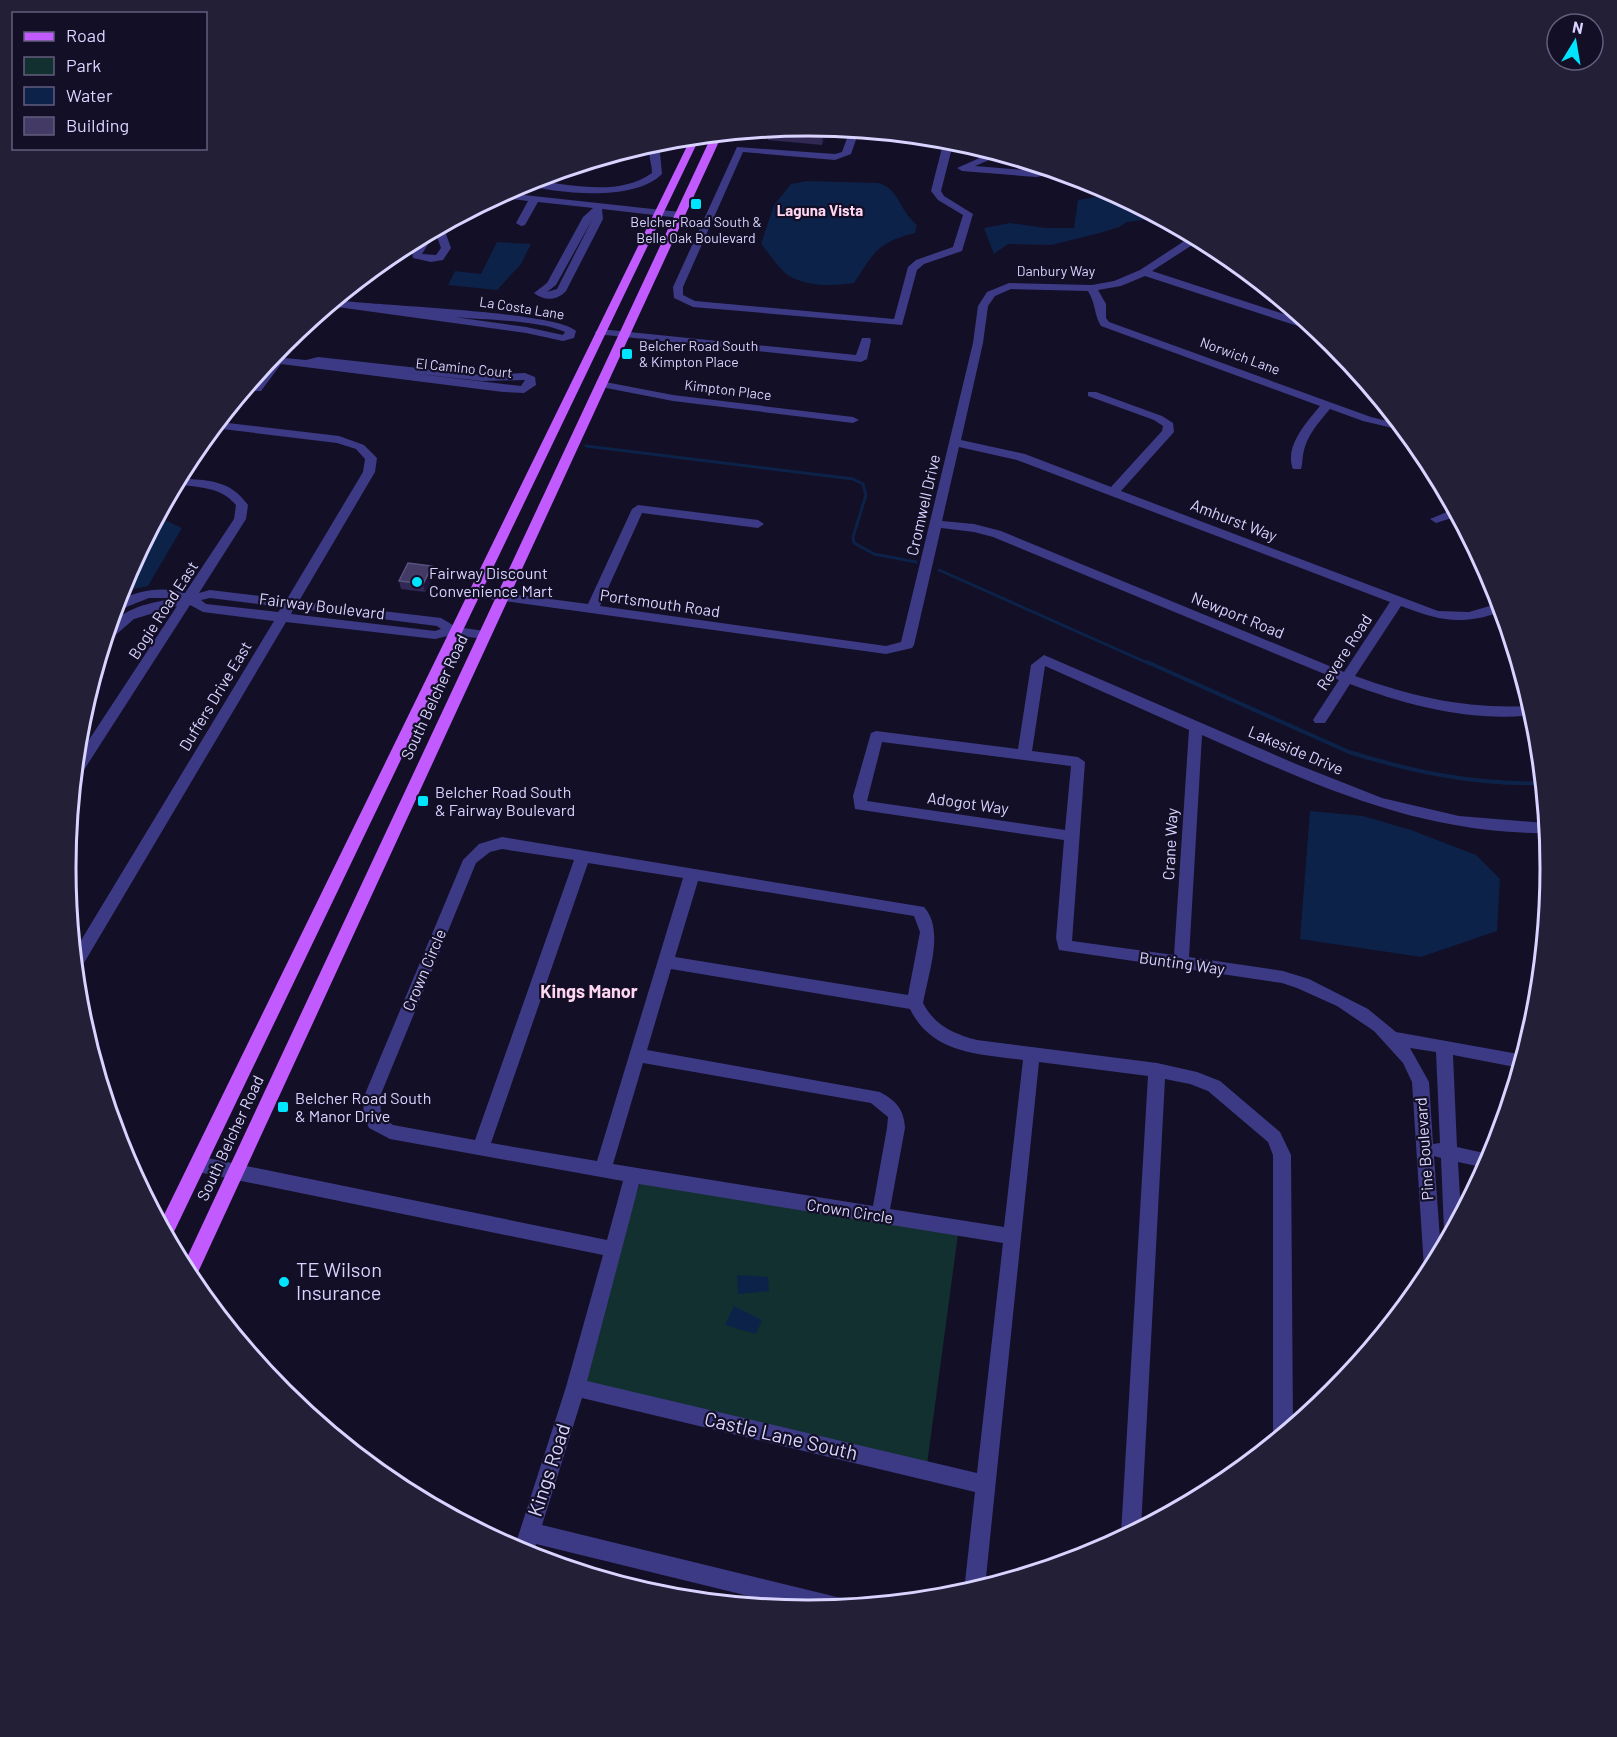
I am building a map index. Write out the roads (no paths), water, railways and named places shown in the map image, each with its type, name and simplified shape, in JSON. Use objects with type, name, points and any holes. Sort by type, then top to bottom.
[{"type":"main road","name":"South Belcher Road","points":[[193,1264],[713,143]]},
{"type":"main road","name":"South Belcher Road","points":[[169,1223],[691,147]]},
{"type":"street","points":[[851,138],[846,154],[836,157],[740,149],[678,286],[678,296],[693,304],[898,323],[912,269],[920,262],[958,249],[968,214],[941,198],[936,191],[946,150]]},
{"type":"street","points":[[548,184],[607,190],[624,190],[640,186],[657,174],[654,153]]},
{"type":"street","points":[[986,159],[962,168],[1039,174]]},
{"type":"street","points":[[518,197],[598,209],[680,215]]},
{"type":"street","points":[[521,223],[535,198]]},
{"type":"street","points":[[598,209],[598,219],[561,291],[556,295],[541,295],[539,293],[543,289],[551,285],[588,217],[598,209]]},
{"type":"street","points":[[418,250],[417,256],[422,258],[439,258],[446,248],[442,236]]},
{"type":"street","name":"Danbury Way","points":[[983,306],[991,294],[1009,286],[1092,288],[1117,284],[1144,272],[1188,243]]},
{"type":"street","points":[[1144,272],[1294,321]]},
{"type":"street","name":"Norwich Lane","points":[[1092,288],[1101,304],[1101,318],[1105,324],[1367,419],[1390,425]]},
{"type":"street","name":"La Costa Lane","points":[[343,304],[526,330],[563,338],[570,336],[571,331],[560,326],[525,321],[382,306],[372,308]]},
{"type":"street","name":"Cromwell Drive","points":[[840,644],[886,650],[907,645],[978,343],[983,306]]},
{"type":"street","points":[[1282,317],[1285,313]]},
{"type":"street","points":[[600,332],[861,359],[866,340]]},
{"type":"street","name":"El Camino Court","points":[[283,360],[503,389],[524,390],[530,385],[531,379],[525,376],[482,378],[318,360],[308,363]]},
{"type":"street","points":[[257,389],[260,384]]},
{"type":"street","name":"Kimpton Place","points":[[600,384],[673,398],[853,420]]},
{"type":"street","points":[[1092,394],[1158,418],[1169,425],[1168,432],[1114,491]]},
{"type":"street","points":[[1297,466],[1295,455],[1309,427],[1328,404]]},
{"type":"street","name":"Duffers Drive East","points":[[82,953],[369,472],[371,458],[360,447],[339,440],[226,426]]},
{"type":"street","name":"Amhurst Way","points":[[954,442],[1021,457],[1397,602],[1455,619],[1493,610]]},
{"type":"street","name":"Bogie Road East","points":[[86,755],[240,519],[242,505],[232,492],[215,485],[187,482]]},
{"type":"street","points":[[592,610],[638,509],[758,524]]},
{"type":"street","points":[[1436,519],[1449,515]]},
{"type":"street","name":"Newport Road","points":[[936,524],[974,528],[997,534],[1347,677],[1414,702],[1452,710],[1491,713],[1523,711]]},
{"type":"street","name":"Fairway Boulevard","points":[[127,601],[136,596],[162,592],[190,598],[203,608],[435,635],[455,631],[485,635]]},
{"type":"street","name":"Portsmouth Road","points":[[475,593],[840,644]]},
{"type":"street","name":"Fairway Boulevard","points":[[118,626],[129,616],[143,610],[210,594],[441,622],[455,631]]},
{"type":"street","name":"Revere Road","points":[[1320,720],[1397,602]]},
{"type":"street","points":[[387,630],[394,616]]},
{"type":"street","name":"Lakeside Drive","points":[[1024,756],[1038,665],[1044,660],[1333,787],[1405,811],[1497,827],[1539,828]]},
{"type":"street","name":"Crane Way","points":[[1181,963],[1196,727]]},
{"type":"street","name":"Adogot Way","points":[[1024,756],[876,736],[860,796],[860,805],[1072,836]]},
{"type":"street","points":[[1024,756],[1078,762],[1072,836]]},
{"type":"street","name":"Bunting Way","points":[[1072,836],[1065,946],[1283,977],[1311,986],[1366,1015],[1393,1038]]},
{"type":"street","name":"Crown Circle","points":[[915,1003],[928,932],[925,918],[919,911],[502,843],[488,845],[470,860],[373,1094],[371,1112],[375,1123],[390,1132],[633,1175],[1011,1236]]},
{"type":"street","points":[[481,1148],[583,856]]},
{"type":"street","points":[[603,1169],[692,874]]},
{"type":"street","points":[[666,962],[915,1003],[922,1017],[947,1039],[977,1047],[1157,1070],[1191,1077],[1214,1086],[1274,1137],[1282,1155],[1283,1426]]},
{"type":"street","points":[[1393,1038],[1515,1060]]},
{"type":"street","name":"Pine Boulevard","points":[[1393,1038],[1420,1078],[1432,1251]]},
{"type":"street","name":"Pine Boulevard","points":[[1444,1047],[1447,1152],[1452,1216]]},
{"type":"street","points":[[975,1581],[1032,1053]]},
{"type":"street","points":[[637,1055],[874,1097],[886,1104],[896,1115],[896,1128],[880,1216]]},
{"type":"street","points":[[1131,1525],[1157,1070]]},
{"type":"street","points":[[1424,1147],[1480,1159]]},
{"type":"street","points":[[198,1164],[613,1249]]},
{"type":"street","name":"Kings Road","points":[[526,1544],[576,1387],[633,1175]]},
{"type":"street","name":"Castle Lane South","points":[[576,1387],[986,1485]]},
{"type":"street","points":[[529,1532],[808,1600]]},
{"type":"water","points":[[807,181],[878,183],[885,186],[891,190],[917,225],[915,233],[892,241],[878,250],[854,283],[821,285],[796,280],[782,269],[761,244],[774,205],[791,184]]},
{"type":"water","points":[[1099,197],[1146,220],[1127,222],[1100,233],[1051,245],[1008,244],[994,254],[984,228],[1010,223],[1045,228],[1074,228],[1078,200]]},
{"type":"water","points":[[497,242],[531,244],[521,264],[497,290],[448,285],[455,271],[481,274]]},
{"type":"water","points":[[165,520],[182,528],[148,586],[131,590]]},
{"type":"water","points":[[1310,811],[1363,816],[1411,830],[1476,855],[1500,879],[1497,931],[1421,957],[1300,939]]},
{"type":"water","points":[[737,1275],[768,1277],[769,1291],[738,1294]]},
{"type":"water","points":[[734,1306],[762,1320],[756,1334],[725,1325]]},
{"type":"waterway","points":[[586,446],[853,479],[863,484],[866,495],[853,537],[854,543],[874,554],[916,562]]},
{"type":"waterway","points":[[939,570],[1150,664]]},
{"type":"waterway","points":[[1147,662],[1349,752],[1397,766],[1445,776],[1493,782],[1535,783]]},
{"type":"place","name":"Belcher Road South & Belle Oak Boulevard","points":[[696,204]]},
{"type":"place","name":"Belcher Road South & Kimpton Place","points":[[627,354]]},
{"type":"place","name":"Fairway Discount Convenience Mart","points":[[417,582]]},
{"type":"place","name":"Belcher Road South & Fairway Boulevard","points":[[423,801]]},
{"type":"place","name":"Belcher Road South & Manor Drive","points":[[283,1107]]},
{"type":"place","name":"TE Wilson Insurance","points":[[284,1282]]},
{"type":"district","name":"Laguna Vista","points":[[820,211]]},
{"type":"district","name":"Kings Manor","points":[[589,992]]}]
